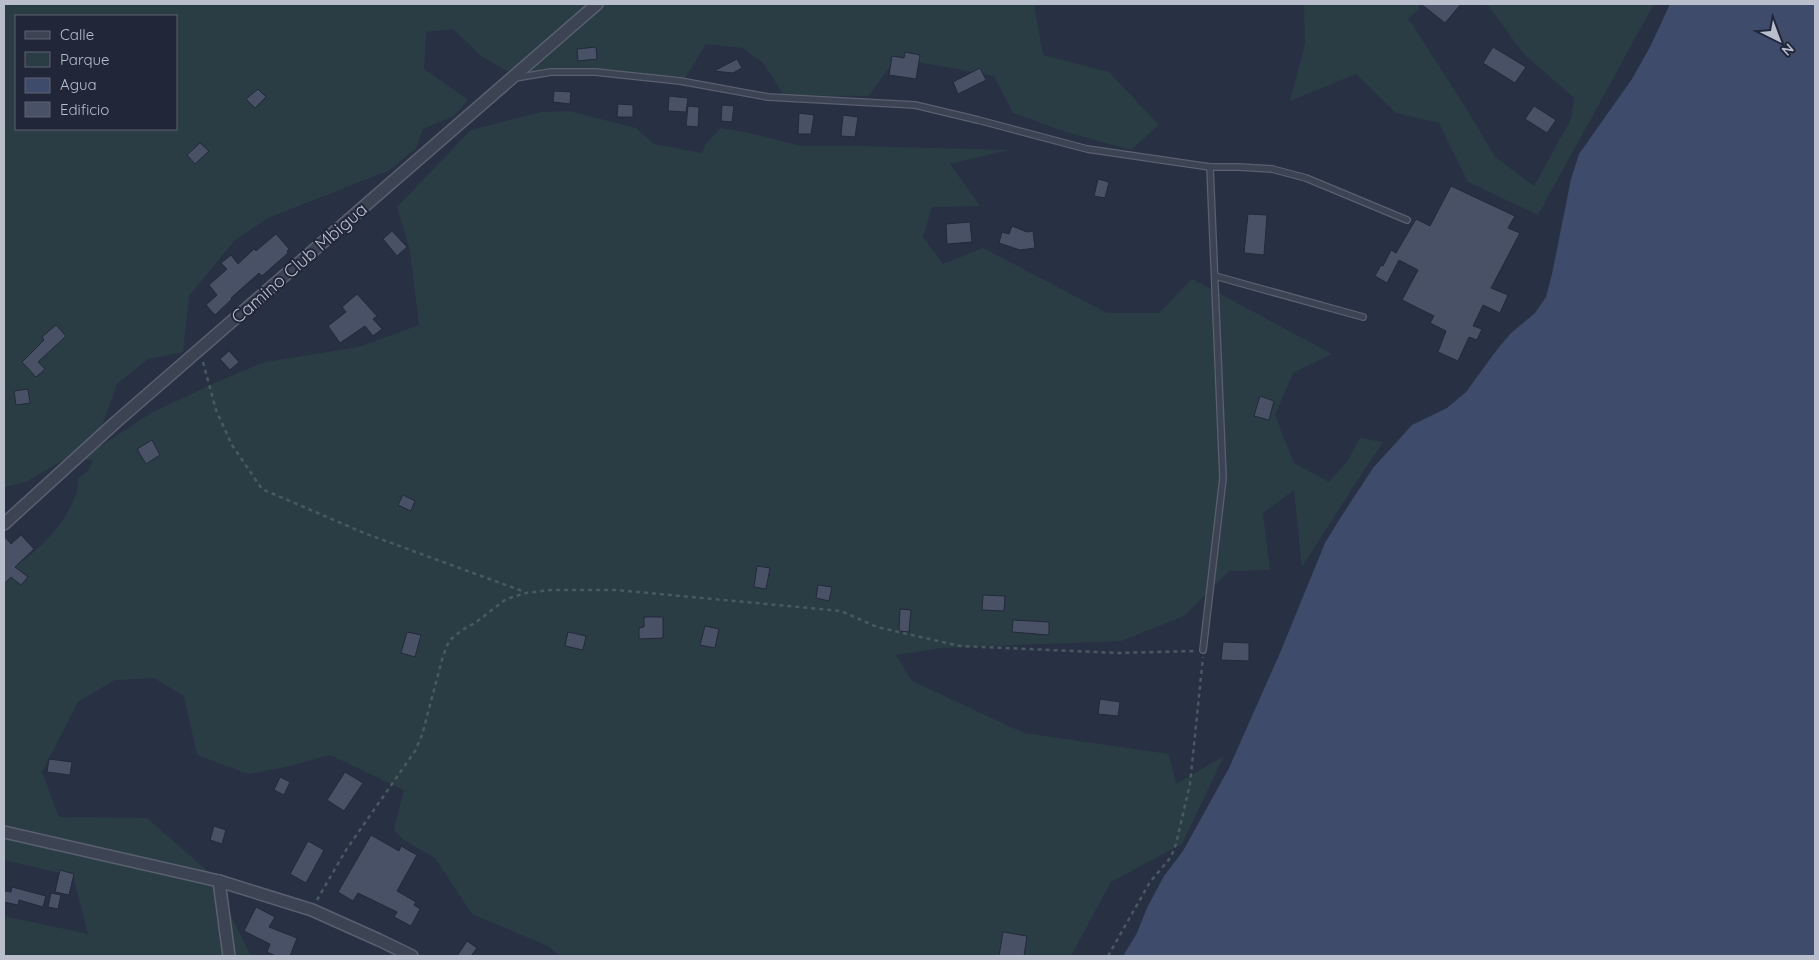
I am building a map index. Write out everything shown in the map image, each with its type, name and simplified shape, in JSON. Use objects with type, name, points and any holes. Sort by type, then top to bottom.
[{"type":"street","name":"Camino Club Mbigua","points":[[4,524],[116,422],[597,4]]},
{"type":"street","points":[[4,832],[220,881],[312,910],[412,956]]},
{"type":"street","points":[[220,881],[229,956]]},
{"type":"lane","points":[[508,80],[551,72],[595,72],[680,81],[768,96],[915,105],[1086,149],[1210,167],[1272,170],[1306,178],[1407,220]]},
{"type":"lane","points":[[1203,650],[1223,478],[1210,167]]},
{"type":"lane","points":[[1216,276],[1363,317]]},
{"type":"path","points":[[200,349],[216,410],[232,445],[262,489],[364,533],[526,593]]},
{"type":"path","points":[[312,910],[346,850],[415,751],[422,735],[443,656],[449,641],[506,599],[526,593],[551,590],[616,590],[841,612],[877,627],[960,646],[1118,653],[1203,650],[1190,784],[1176,844],[1171,857],[1150,882],[1108,956]]},
{"type":"green space","points":[[4,4],[1034,4],[1043,55],[1109,72],[1159,125],[1131,150],[1066,132],[1013,113],[994,76],[896,58],[869,96],[784,95],[763,63],[743,48],[706,44],[684,80],[593,72],[528,76],[511,73],[481,56],[453,29],[426,32],[424,69],[468,100],[454,116],[423,129],[416,148],[390,170],[268,218],[235,240],[189,296],[183,352],[148,359],[117,384],[93,451],[151,413],[265,362],[359,347],[419,325],[410,250],[397,207],[471,130],[541,112],[569,111],[636,128],[654,144],[702,153],[706,144],[720,128],[745,132],[801,146],[1008,150],[950,164],[980,206],[932,207],[923,237],[943,264],[983,248],[1107,313],[1159,313],[1192,279],[1332,354],[1293,373],[1275,415],[1294,463],[1329,482],[1346,463],[1360,438],[1383,442],[1302,567],[1294,490],[1263,513],[1270,570],[1229,571],[1184,616],[1121,641],[941,648],[896,655],[912,681],[1024,733],[1169,754],[1176,784],[1224,756],[1182,844],[1111,882],[1071,956],[560,956],[548,946],[472,914],[435,858],[404,840],[394,830],[404,790],[330,755],[286,767],[248,774],[197,755],[184,696],[154,678],[115,680],[78,702],[42,772],[59,817],[147,818],[210,873],[251,956],[4,956],[4,916],[88,934],[73,876],[4,860],[4,574],[37,549],[56,529],[71,506],[77,492],[78,478],[89,470],[93,460],[67,458],[26,482],[4,487]]},
{"type":"green space","points":[[1304,4],[1418,4],[1419,10],[1408,18],[1468,111],[1495,157],[1534,186],[1571,119],[1574,98],[1523,53],[1487,4],[1654,4],[1538,215],[1468,182],[1439,123],[1396,113],[1356,74],[1290,101],[1305,44]]},
{"type":"water","points":[[1670,4],[1815,4],[1815,956],[1123,956],[1137,933],[1147,908],[1164,876],[1183,851],[1229,768],[1280,653],[1325,543],[1339,520],[1373,468],[1412,425],[1447,408],[1466,392],[1510,334],[1535,313],[1546,297],[1571,179],[1579,154],[1632,79],[1651,45]]},
{"type":"building","points":[[1421,4],[1461,4],[1445,23]]},
{"type":"building","points":[[596,47],[597,59],[578,61],[577,49]]},
{"type":"building","points":[[1493,47],[1526,67],[1515,83],[1483,63]]},
{"type":"building","points":[[905,52],[920,55],[916,79],[889,75],[892,56],[904,58]]},
{"type":"building","points":[[737,59],[742,68],[733,73],[714,71]]},
{"type":"building","points":[[980,68],[986,80],[958,94],[953,82]]},
{"type":"building","points":[[258,89],[266,97],[255,108],[246,99]]},
{"type":"building","points":[[554,91],[571,92],[570,104],[553,102]]},
{"type":"building","points":[[669,96],[688,98],[686,112],[668,111]]},
{"type":"building","points":[[618,104],[633,105],[633,117],[617,117]]},
{"type":"building","points":[[722,105],[734,106],[732,122],[721,121]]},
{"type":"building","points":[[688,106],[699,107],[698,127],[686,126]]},
{"type":"building","points":[[1534,106],[1556,120],[1547,133],[1525,119]]},
{"type":"building","points":[[799,113],[814,115],[811,134],[798,134]]},
{"type":"building","points":[[843,115],[858,117],[855,137],[841,136]]},
{"type":"building","points":[[200,143],[209,151],[195,164],[187,155]]},
{"type":"building","points":[[1098,179],[1109,182],[1105,198],[1094,196]]},
{"type":"building","points":[[1451,186],[1515,216],[1508,228],[1520,233],[1491,288],[1508,295],[1500,313],[1483,305],[1473,326],[1482,329],[1477,340],[1469,337],[1458,361],[1438,352],[1446,331],[1430,323],[1434,316],[1402,300],[1418,270],[1399,260],[1387,283],[1375,276],[1381,265],[1383,266],[1391,250],[1396,253],[1416,219],[1430,226]]},
{"type":"building","points":[[1248,214],[1267,215],[1264,255],[1244,253]]},
{"type":"building","points":[[970,222],[972,242],[947,244],[946,224]]},
{"type":"building","points":[[1012,226],[1027,232],[1033,231],[1035,248],[1020,250],[999,243],[1002,232],[1009,234]]},
{"type":"building","points":[[392,231],[407,247],[397,256],[383,239]]},
{"type":"building","points":[[276,234],[289,249],[288,253],[262,276],[259,273],[215,315],[206,305],[217,295],[209,285],[227,269],[221,263],[231,255],[238,264],[254,249],[256,251]]},
{"type":"building","points":[[357,294],[377,316],[373,319],[382,329],[373,336],[365,326],[340,343],[328,326],[346,312],[342,307]]},
{"type":"building","points":[[56,325],[66,336],[38,362],[45,369],[36,377],[22,362],[44,340],[42,337]]},
{"type":"building","points":[[229,351],[239,362],[230,370],[220,359]]},
{"type":"building","points":[[28,389],[30,403],[16,405],[14,391]]},
{"type":"building","points":[[1260,396],[1274,401],[1269,420],[1254,416]]},
{"type":"building","points":[[152,440],[160,455],[146,464],[137,449]]},
{"type":"building","points":[[403,495],[415,501],[411,511],[398,505]]},
{"type":"building","points":[[21,535],[34,549],[15,567],[28,577],[21,585],[11,577],[4,584],[4,536],[11,544]]},
{"type":"building","points":[[757,566],[770,568],[766,589],[754,587]]},
{"type":"building","points":[[818,585],[832,587],[829,601],[816,598]]},
{"type":"building","points":[[983,595],[1005,596],[1004,611],[982,610]]},
{"type":"building","points":[[900,609],[911,610],[909,632],[899,631]]},
{"type":"building","points":[[644,617],[663,617],[663,638],[639,639],[639,628],[644,627]]},
{"type":"building","points":[[1013,620],[1049,622],[1049,635],[1012,632]]},
{"type":"building","points":[[705,626],[719,629],[715,648],[700,645]]},
{"type":"building","points":[[407,632],[421,635],[415,657],[401,653]]},
{"type":"building","points":[[568,632],[586,636],[583,650],[565,646]]},
{"type":"building","points":[[1223,642],[1249,643],[1249,661],[1221,660]]},
{"type":"building","points":[[1100,699],[1120,702],[1118,716],[1098,714]]},
{"type":"building","points":[[49,759],[72,762],[70,775],[47,772]]},
{"type":"building","points":[[345,772],[363,783],[344,811],[327,800]]},
{"type":"building","points":[[280,777],[290,782],[284,795],[274,790]]},
{"type":"building","points":[[214,826],[226,830],[222,844],[210,840]]},
{"type":"building","points":[[371,835],[399,851],[401,846],[417,855],[397,891],[416,902],[414,905],[420,909],[411,926],[394,917],[397,912],[358,893],[353,901],[338,892]]},
{"type":"building","points":[[308,841],[324,850],[306,883],[290,874]]},
{"type":"building","points":[[60,870],[74,874],[69,895],[55,892]]},
{"type":"building","points":[[12,887],[46,896],[43,907],[19,900],[18,905],[4,902],[4,891],[11,892]]},
{"type":"building","points":[[51,893],[61,895],[58,909],[48,907]]},
{"type":"building","points":[[256,907],[275,917],[269,927],[297,938],[290,956],[276,956],[267,952],[270,944],[244,931]]},
{"type":"building","points":[[1003,932],[1027,936],[1024,956],[999,956]]},
{"type":"building","points":[[467,941],[477,948],[471,956],[457,956]]}]
